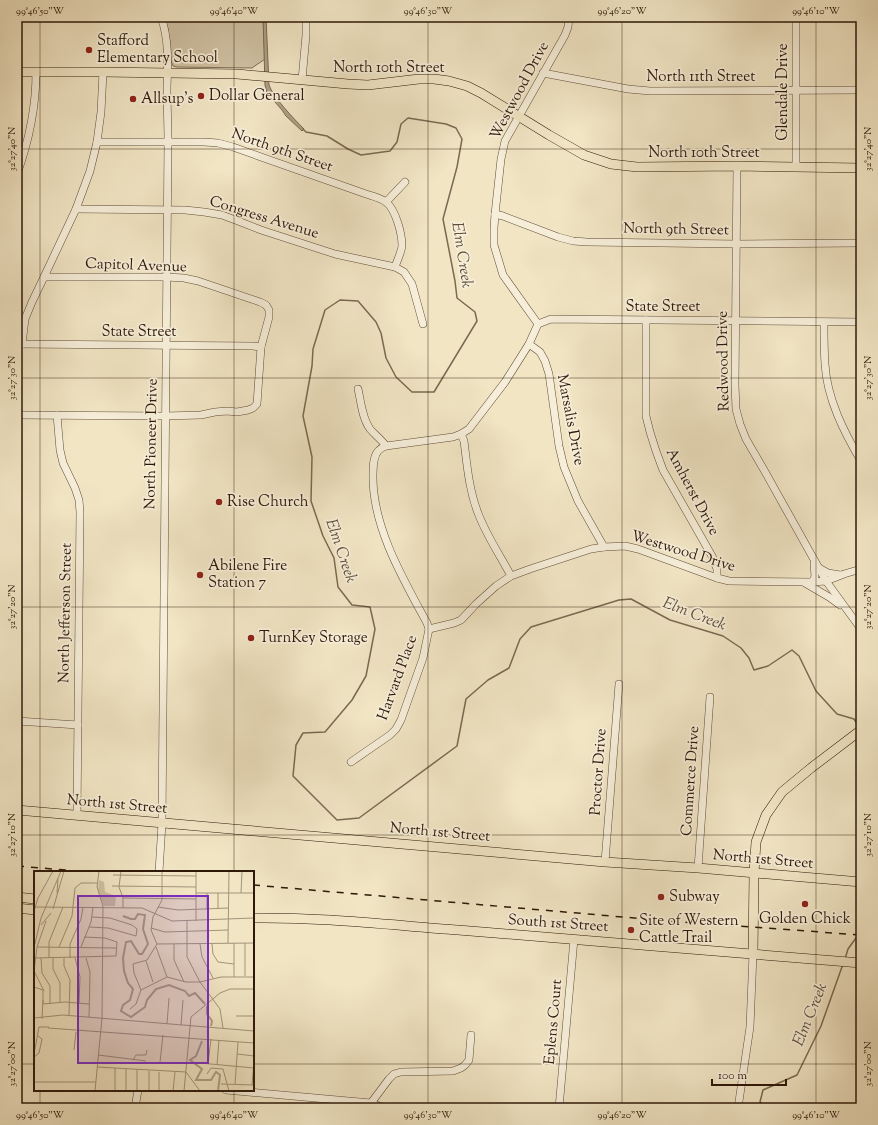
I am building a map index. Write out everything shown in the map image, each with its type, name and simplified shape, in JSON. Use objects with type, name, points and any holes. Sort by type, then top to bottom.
[{"type":"main road","name":"North 10th Street","points":[[17,72],[237,74],[348,84],[434,79],[467,86],[584,155],[611,164],[637,167],[737,166],[861,168]]},
{"type":"main road","points":[[753,954],[756,842],[766,815],[782,792],[857,732]]},
{"type":"main road","name":"North 1st Street","points":[[17,810],[605,862],[698,868],[861,882]]},
{"type":"main road","points":[[17,897],[34,898]]},
{"type":"main road","points":[[17,908],[34,910]]},
{"type":"main road","name":"South 1st Street","points":[[254,918],[321,920],[574,939],[859,963]]},
{"type":"street","name":"North Pioneer Drive","points":[[159,871],[162,823],[168,142],[168,73],[166,39],[161,17]]},
{"type":"street","points":[[302,80],[306,17]]},
{"type":"street","name":"Westwood Drive","points":[[538,324],[503,275],[494,245],[495,214],[501,158],[505,141],[565,35],[568,27],[568,17]]},
{"type":"street","name":"Glendale Drive","points":[[796,17],[796,167]]},
{"type":"street","points":[[17,174],[24,155],[30,129],[34,104],[36,72]]},
{"type":"street","points":[[20,344],[25,318],[76,209],[90,171],[97,142],[101,112],[103,72]]},
{"type":"street","name":"North 11th Street","points":[[543,73],[628,89],[650,91],[861,90]]},
{"type":"street","name":"North 9th Street","points":[[97,142],[218,143],[386,202]]},
{"type":"street","name":"Redwood Drive","points":[[737,166],[736,409],[746,439],[826,581]]},
{"type":"street","points":[[405,182],[386,202],[393,212],[400,230],[402,247],[395,268],[404,272],[412,284],[423,324]]},
{"type":"street","name":"Congress Avenue","points":[[76,209],[167,209],[185,210],[222,216],[335,254],[395,268]]},
{"type":"street","name":"North 9th Street","points":[[495,214],[558,237],[587,242],[737,244],[861,243]]},
{"type":"street","name":"Capitol Avenue","points":[[44,277],[166,277],[184,278],[198,281],[266,305],[269,310],[269,317],[261,347]]},
{"type":"street","name":"State Street","points":[[538,324],[551,319],[861,322]]},
{"type":"street","name":"Amherst Drive","points":[[646,320],[646,416],[650,432],[663,470],[712,556],[717,569],[716,578]]},
{"type":"street","points":[[824,322],[825,365],[829,391],[842,427],[861,461]]},
{"type":"street","points":[[429,630],[427,623],[400,572],[379,520],[374,501],[374,459],[378,452],[386,446],[453,437],[462,434],[469,429],[505,382],[529,344],[538,324]]},
{"type":"street","name":"State Street","points":[[20,344],[261,347]]},
{"type":"street","name":"Marsalis Drive","points":[[529,344],[540,352],[547,367],[559,446],[564,467],[578,502],[604,547]]},
{"type":"street","points":[[17,415],[165,416],[201,415],[215,412],[237,412],[248,410],[257,404],[261,347]]},
{"type":"street","points":[[358,389],[367,424],[386,446]]},
{"type":"street","name":"North Jefferson Street","points":[[57,415],[60,450],[65,468],[79,500],[80,512],[77,815]]},
{"type":"street","points":[[462,434],[478,514],[511,576]]},
{"type":"street","name":"Westwood Drive","points":[[429,630],[461,620],[488,593],[511,576],[591,549],[604,547],[625,546],[638,549],[716,578],[729,581],[826,581],[861,569]]},
{"type":"street","points":[[812,582],[815,577],[814,559]]},
{"type":"street","points":[[819,568],[828,573],[840,575],[834,584],[833,592]]},
{"type":"street","points":[[826,581],[861,630]]},
{"type":"street","points":[[801,582],[829,597],[847,611]]},
{"type":"street","name":"Harvard Place","points":[[351,762],[390,735],[401,720],[423,658],[429,630]]},
{"type":"street","name":"Proctor Drive","points":[[605,862],[619,684]]},
{"type":"street","name":"Commerce Drive","points":[[698,868],[710,697]]},
{"type":"street","points":[[17,721],[78,725]]},
{"type":"street","name":"Eplens Court","points":[[559,1108],[574,939]]},
{"type":"street","points":[[738,1108],[750,1027],[753,954]]},
{"type":"street","points":[[371,1103],[394,1074],[401,1072],[453,1071],[461,1068],[468,1060],[471,1035]]},
{"type":"street","points":[[135,1108],[138,1091]]},
{"type":"street","points":[[237,1091],[371,1103],[388,1108]]},
{"type":"shaded area","points":[[164,17],[263,17],[265,59],[252,68],[173,66],[171,61],[168,29]]},
{"type":"shaded area","points":[[263,17],[266,17],[269,85],[279,102],[304,129],[302,131],[286,116],[267,93],[265,85]]},
{"type":"waterway","name":"Elm Creek","points":[[303,129],[306,132],[327,136],[361,155],[390,151],[397,142],[401,124],[408,118],[446,124],[456,128],[462,139],[457,167],[443,219],[457,298],[475,312],[477,321],[434,392],[412,392],[396,377],[386,358],[381,333],[376,322],[358,301],[340,300],[325,310],[313,349],[312,366],[303,416],[312,457],[311,501],[323,536],[334,558],[338,587],[352,605],[370,607],[375,629],[366,676],[352,700],[325,732],[303,733],[296,745],[293,776],[337,820],[359,818],[457,746],[466,699],[488,680],[509,668],[520,639],[531,627],[619,600],[631,599],[670,620],[723,636],[741,648],[749,658],[754,670],[768,666],[792,650],[799,656],[816,691],[837,714],[854,719],[860,728]]},
{"type":"waterway","name":"Elm Creek","points":[[845,959],[848,949],[861,931]]},
{"type":"waterway","name":"Elm Creek","points":[[769,1108],[760,1102],[763,1090],[797,1075],[821,1026],[843,964]]},
{"type":"railway","points":[[17,866],[77,871]]},
{"type":"railway","points":[[254,885],[669,921],[861,935]]},
{"type":"place","name":"Stafford Elementary School","points":[[89,50]]},
{"type":"place","name":"Dollar General","points":[[201,96]]},
{"type":"place","name":"Allsup's","points":[[133,99]]},
{"type":"place","name":"Rise Church","points":[[219,502]]},
{"type":"place","name":"Abilene Fire Station 7","points":[[200,575]]},
{"type":"place","name":"TurnKey Storage","points":[[251,638]]},
{"type":"place","name":"Subway","points":[[661,897]]},
{"type":"place","name":"Golden Chick","points":[[805,904]]},
{"type":"place","name":"Site of Western Cattle Trail","points":[[631,930]]}]
